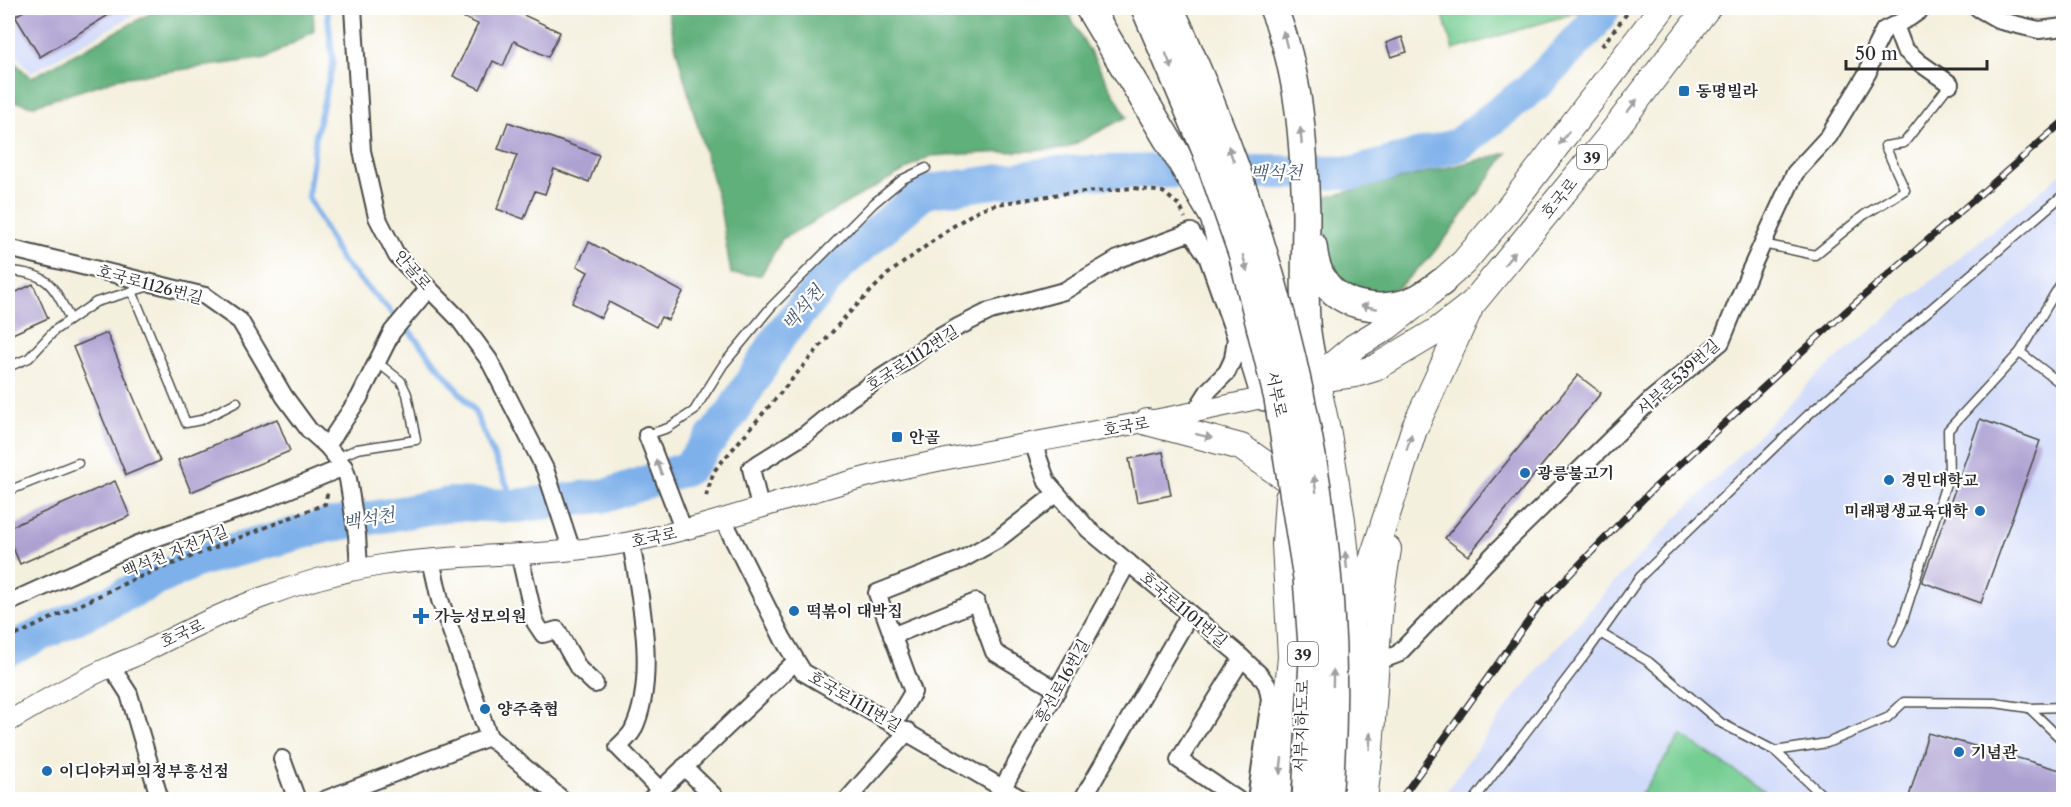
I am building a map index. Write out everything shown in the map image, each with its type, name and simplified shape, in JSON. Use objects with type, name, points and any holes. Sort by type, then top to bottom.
[{"type":"highway","points":[[1089,8],[1214,217],[1245,335],[1254,399]]},
{"type":"highway","name":"서부로","points":[[1145,8],[1206,151],[1242,253],[1278,399],[1307,578],[1313,659],[1306,800]]},
{"type":"highway","name":"서부로","points":[[1170,8],[1232,158],[1285,326],[1300,393],[1329,577],[1333,663],[1332,761],[1329,800]]},
{"type":"highway","points":[[1274,8],[1293,71],[1299,117],[1306,215],[1306,320],[1308,344],[1316,379]]},
{"type":"highway","points":[[1306,215],[1318,270],[1332,290],[1353,303],[1379,309],[1397,306],[1416,300],[1442,282]]},
{"type":"main road","name":"호국로","points":[[1316,379],[1354,347],[1387,327],[1464,262],[1502,217],[1662,8]]},
{"type":"main road","name":"호국로","points":[[1254,399],[1316,379],[1354,374],[1376,368],[1437,331],[1473,303],[1608,138],[1707,8]]},
{"type":"main road","name":"39","points":[[1353,618],[1414,429],[1473,303]]},
{"type":"main road","name":"39","points":[[1316,379],[1342,520],[1353,618],[1348,800]]},
{"type":"main road","name":"서부로","points":[[1254,399],[1288,494]]},
{"type":"main road","points":[[1147,422],[1241,447],[1288,494],[1285,544],[1291,657],[1277,800]]},
{"type":"main road","points":[[1364,800],[1370,750],[1380,599],[1396,487]]},
{"type":"main road","name":"서부지하도로","points":[[1288,494],[1302,580],[1303,679],[1298,800]]},
{"type":"street","name":"안골로","points":[[353,8],[362,151],[377,217],[397,256],[459,319],[489,360],[545,469],[572,551]]},
{"type":"street","name":"서부로539번길","points":[[1374,663],[1398,654],[1495,553],[1652,399],[1721,342],[1795,173],[1829,136],[1868,72],[1875,48],[1884,30],[1909,18],[1923,8]]},
{"type":"street","points":[[1978,8],[2001,21],[2039,30],[2064,27]]},
{"type":"street","points":[[1895,25],[1904,49],[1950,84]]},
{"type":"street","points":[[1191,232],[1208,256],[1236,338],[1233,359],[1227,372],[1209,390],[1195,412]]},
{"type":"street","name":"호국로1112번길","points":[[760,508],[751,468],[806,434],[850,398],[933,341],[990,312],[1064,291],[1118,259],[1191,232]]},
{"type":"street","name":"호국로1126번길","points":[[8,248],[206,296],[240,321],[284,396],[337,464]]},
{"type":"street","points":[[359,569],[357,535],[337,464],[359,398],[377,362],[393,332],[428,289]]},
{"type":"street","name":"호국로","points":[[8,722],[111,666],[265,595],[307,580],[359,569],[431,560],[572,551],[631,542],[684,531],[890,471],[959,456],[1147,422],[1254,399]]},
{"type":"street","points":[[647,435],[684,531]]},
{"type":"street","name":"호국로1101번길","points":[[1033,442],[1047,482],[1088,529],[1242,658],[1267,685],[1270,699],[1256,800]]},
{"type":"street","points":[[8,603],[138,544],[241,508],[337,464]]},
{"type":"street","points":[[847,800],[901,727],[913,692],[877,593],[921,577],[979,550],[997,540],[1056,494]]},
{"type":"street","name":"호국로1111번길","points":[[723,519],[749,574],[803,672],[901,727],[1000,793],[1023,800]]},
{"type":"street","points":[[631,542],[645,625],[644,698],[632,732],[618,747],[655,795],[796,661]]},
{"type":"street","points":[[519,553],[535,622],[543,634],[557,630],[579,669],[595,684]]},
{"type":"street","points":[[431,560],[440,600],[489,737],[563,800]]},
{"type":"street","name":"흥선로16번길","points":[[1000,793],[1128,562]]},
{"type":"street","points":[[892,636],[976,602],[994,652],[1057,690]]},
{"type":"street","points":[[1082,800],[1190,614]]},
{"type":"street","points":[[1238,800],[1179,760],[1242,658]]},
{"type":"street","points":[[111,666],[129,694],[160,800]]},
{"type":"street","points":[[324,800],[489,737]]},
{"type":"street","points":[[282,759],[297,800]]},
{"type":"street","points":[[684,767],[714,796]]},
{"type":"lane","points":[[1763,244],[1815,255],[1864,215],[1905,190],[1885,146],[1904,143],[1950,84]]},
{"type":"lane","points":[[647,435],[668,428],[694,411],[723,365],[778,300],[874,203],[903,179],[926,168]]},
{"type":"lane","points":[[1474,800],[1640,577],[1808,415],[2064,194]]},
{"type":"lane","points":[[8,271],[30,272],[54,287],[70,320]]},
{"type":"lane","points":[[1893,642],[1902,623],[1949,474],[1948,430],[2020,352],[2064,278]]},
{"type":"lane","points":[[8,367],[29,358],[55,330],[96,302],[156,284]]},
{"type":"lane","points":[[132,291],[186,423],[201,420],[237,402]]},
{"type":"lane","points":[[2020,352],[2064,386]]},
{"type":"lane","points":[[337,464],[357,449],[416,440],[407,394],[401,381],[377,362]]},
{"type":"lane","points":[[8,491],[78,464]]},
{"type":"lane","points":[[1600,633],[1649,662],[1721,723],[1775,751],[1821,794],[1823,800]]},
{"type":"lane","points":[[1775,751],[1827,743],[1887,718],[1904,702],[1995,704],[2029,708],[2064,707]]},
{"type":"lane","points":[[2029,708],[2064,742]]},
{"type":"path","points":[[1597,54],[1631,8]]},
{"type":"path","points":[[706,496],[714,471],[844,317],[888,274],[980,209],[1060,194],[1134,188],[1163,192],[1179,206],[1191,232]]},
{"type":"path","name":"백석천 자전거길","points":[[8,639],[132,580],[325,504],[337,464]]},
{"type":"shaded area","points":[[8,8],[146,8],[31,73],[8,45]]},
{"type":"shaded area","name":"경민대학교","points":[[2063,172],[2063,799],[1440,800],[1513,699],[1612,584],[1816,376]]},
{"type":"green space","points":[[160,8],[313,8],[314,31],[267,58],[120,78],[32,106],[8,100],[8,56],[31,78]]},
{"type":"green space","points":[[667,8],[1065,8],[1127,117],[1065,149],[930,156],[782,239],[761,275],[731,274],[720,207]]},
{"type":"green space","points":[[1441,8],[1583,8],[1581,11],[1453,50]]},
{"type":"green space","points":[[1507,153],[1452,230],[1430,257],[1399,287],[1362,298],[1331,288],[1321,262],[1326,197]]},
{"type":"green space","points":[[1681,735],[1772,796],[1774,799],[1638,799]]},
{"type":"building","points":[[29,8],[120,8],[40,57],[15,16]]},
{"type":"building","points":[[443,8],[509,8],[560,32],[548,57],[514,41],[503,66],[493,61],[480,89],[453,76],[478,24]]},
{"type":"building","points":[[1402,37],[1407,52],[1391,57],[1386,43]]},
{"type":"building","points":[[508,122],[599,155],[589,182],[554,169],[545,194],[535,191],[524,219],[497,209],[517,155],[498,149]]},
{"type":"building","points":[[589,242],[683,292],[668,320],[661,317],[656,327],[609,302],[601,318],[572,303],[588,272],[577,266]]},
{"type":"building","points":[[33,284],[48,318],[8,336],[8,296]]},
{"type":"building","points":[[107,333],[160,461],[126,475],[73,347]]},
{"type":"building","points":[[1578,375],[1601,393],[1468,556],[1445,538]]},
{"type":"building","points":[[277,419],[290,451],[191,492],[178,460]]},
{"type":"building","name":"미래평생교육대학","points":[[1980,419],[2040,441],[1981,603],[1922,582]]},
{"type":"building","points":[[1163,452],[1171,495],[1137,502],[1129,459]]},
{"type":"building","points":[[115,481],[130,516],[20,564],[8,536],[8,528]]},
{"type":"building","name":"기념관","points":[[1928,733],[2064,771],[2064,780],[2058,800],[1908,800]]},
{"type":"waterway","points":[[327,8],[333,63],[316,134],[308,196],[341,260],[410,332],[474,410],[516,506]]},
{"type":"waterway","name":"백석천","points":[[8,650],[198,560],[326,526],[451,504],[516,506],[608,495],[688,468],[732,413],[781,334],[839,265],[924,192],[1057,173],[1166,171],[1356,173],[1458,145],[1534,86],[1589,29],[1604,8]]},
{"type":"railway","points":[[1400,800],[1539,606],[1652,490],[1844,313],[2064,121]]},
{"type":"place","name":"동명빌라","points":[[1684,91]]},
{"type":"place","name":"안골","points":[[897,437]]},
{"type":"place","name":"광릉불고기","points":[[1525,473]]},
{"type":"place","name":"경민대학교","points":[[1889,480]]},
{"type":"place","name":"미래평생교육대학","points":[[1980,511]]},
{"type":"place","name":"떡볶이 대박집","points":[[794,611]]},
{"type":"place","name":"가능성모의원","points":[[421,616]]},
{"type":"place","name":"양주축협","points":[[485,709]]},
{"type":"place","name":"기념관","points":[[1959,752]]},
{"type":"place","name":"이디야커피의정부흥선점","points":[[47,771]]}]
